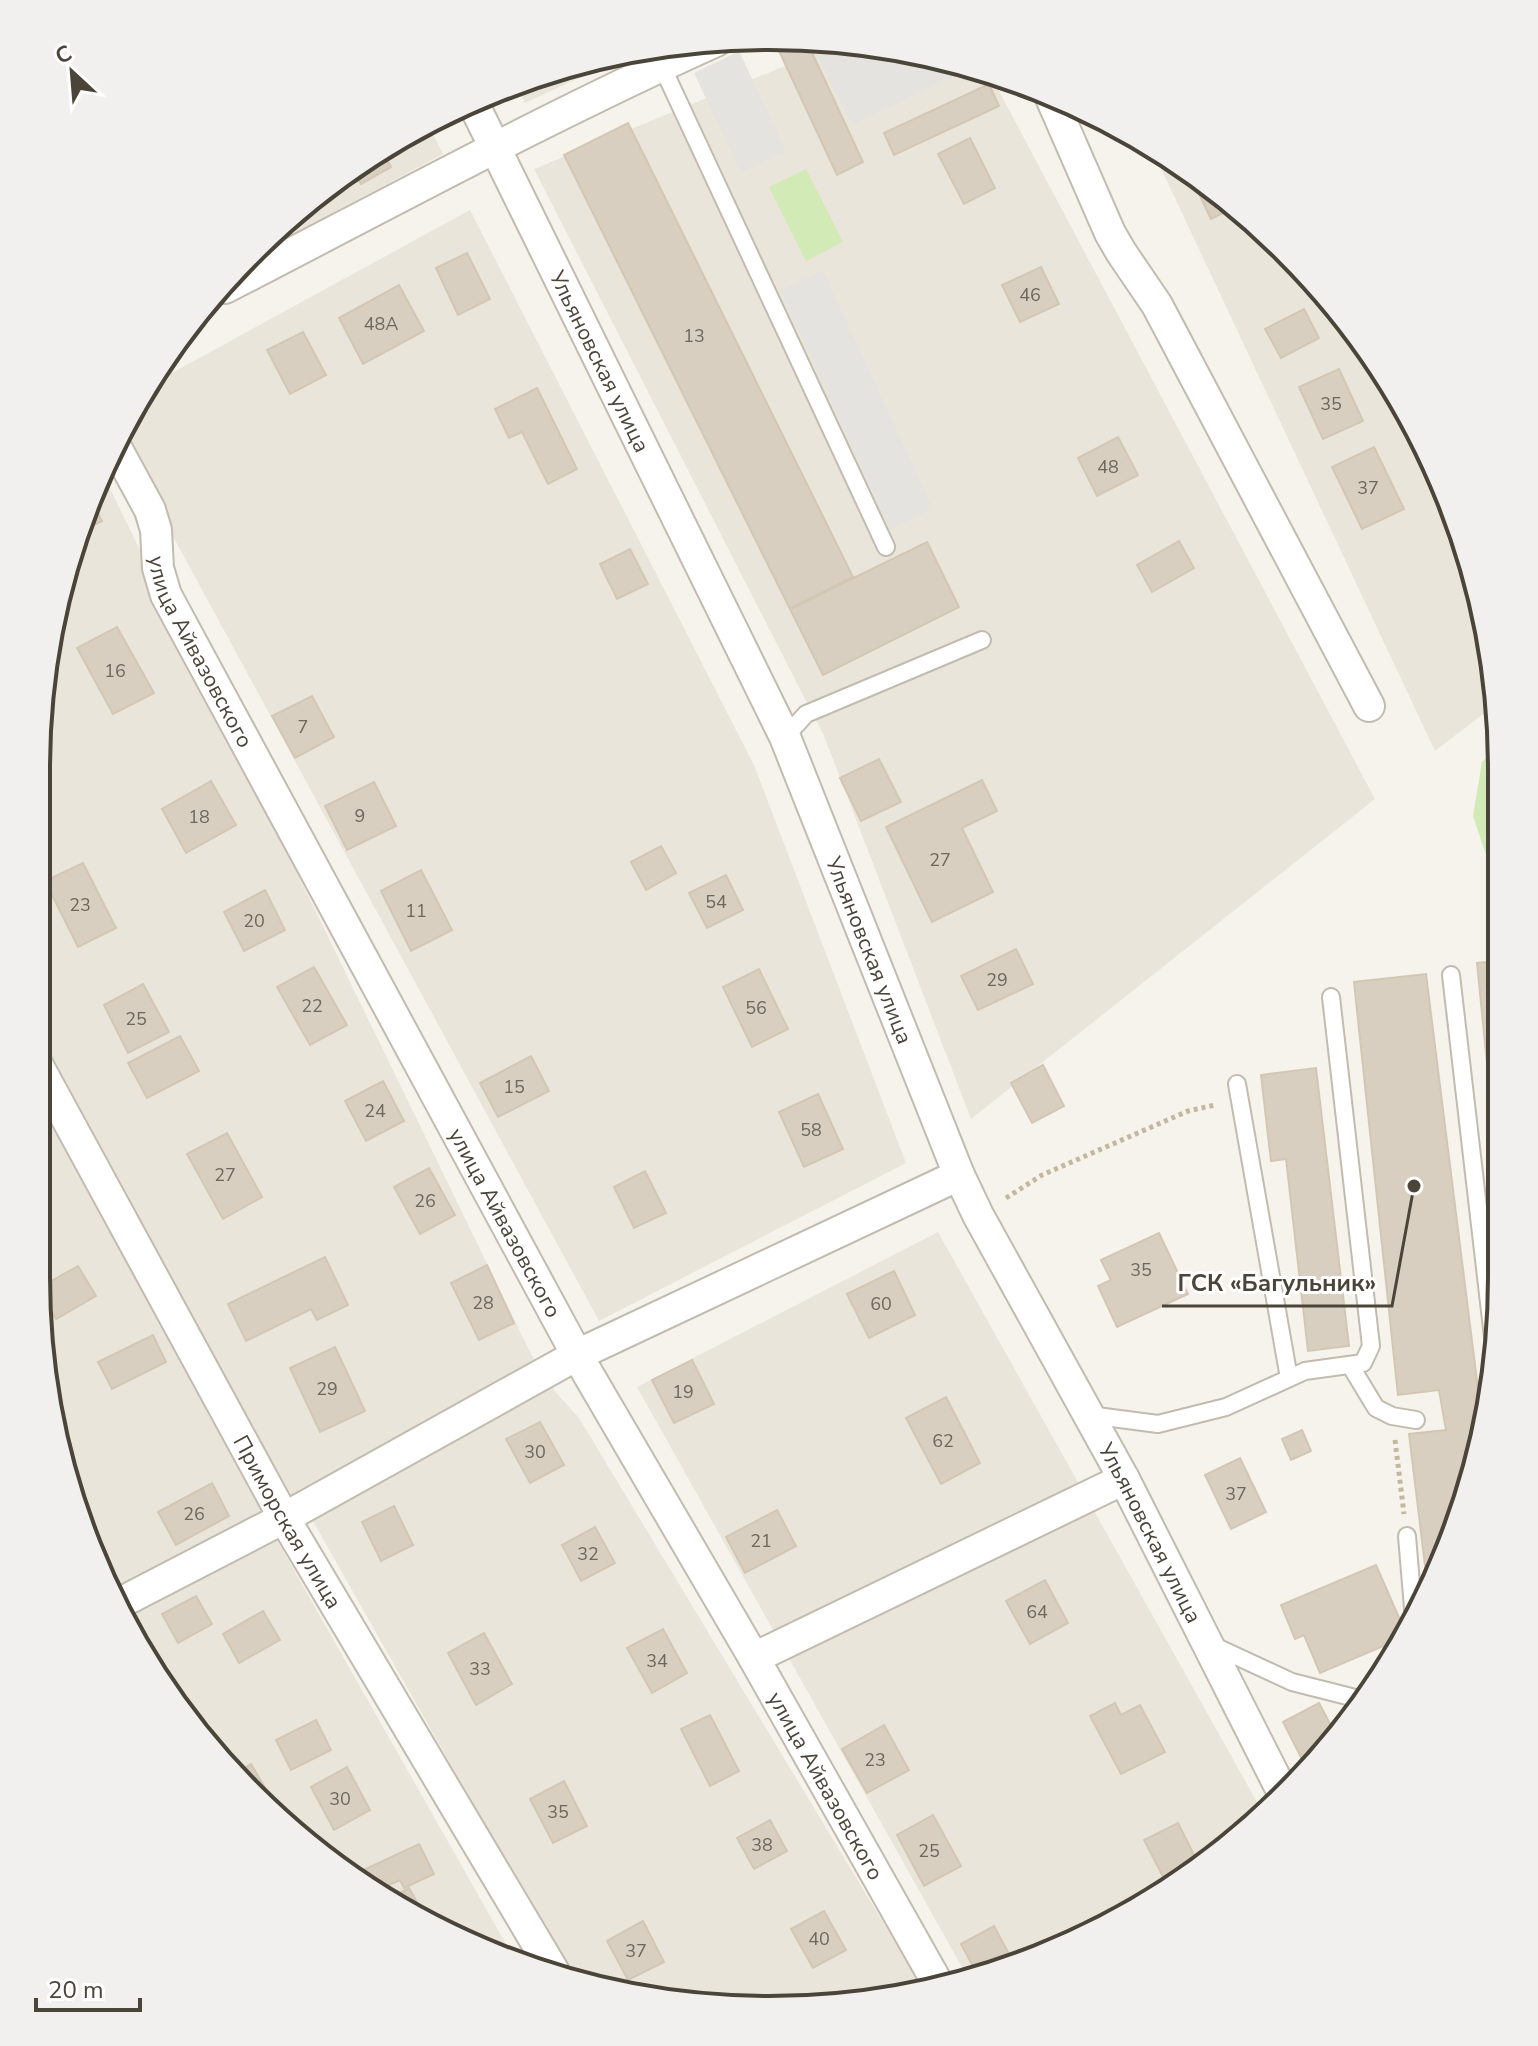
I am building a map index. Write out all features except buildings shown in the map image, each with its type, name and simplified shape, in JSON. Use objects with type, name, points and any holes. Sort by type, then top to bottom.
[{"type":"street","points":[[245,278],[496,148],[651,60]]},
{"type":"street","points":[[1057,111],[1110,233],[1157,305],[1369,706]]},
{"type":"street","name":"Ульяновская улица","points":[[478,112],[785,737],[959,1175],[978,1215],[1124,1479],[1278,1784]]},
{"type":"street","name":"улица Айвазовского","points":[[121,457],[150,510],[156,530],[158,568],[166,595],[577,1355],[754,1658],[934,1977]]},
{"type":"street","name":"Приморская улица","points":[[50,1088],[284,1518],[547,1961]]},
{"type":"street","points":[[126,1600],[284,1518],[577,1355],[959,1175]]},
{"type":"street","points":[[754,1658],[1124,1479]]},
{"type":"lane","points":[[666,58],[886,547]]},
{"type":"lane","points":[[785,737],[806,714],[982,640]]},
{"type":"lane","points":[[1451,975],[1487,1289]]},
{"type":"lane","points":[[1089,1415],[1158,1424],[1226,1407],[1305,1371],[1363,1363],[1371,1346],[1331,997]]},
{"type":"lane","points":[[1238,1092],[1289,1378]]},
{"type":"lane","points":[[1350,1365],[1376,1408],[1392,1416],[1416,1420]]},
{"type":"lane","points":[[1407,1536],[1412,1598]]},
{"type":"lane","points":[[1205,1642],[1292,1682],[1352,1697]]},
{"type":"path","points":[[978,1215],[1042,1175],[1238,1092]]},
{"type":"path","points":[[1392,1416],[1407,1536]]},
{"type":"shaded area","points":[[739,51],[786,151],[741,173],[694,73]]},
{"type":"shaded area","points":[[817,52],[863,56],[957,75],[852,125]]},
{"type":"shaded area","points":[[819,52],[909,64],[997,87],[1375,799],[971,1119],[824,736],[534,169]]},
{"type":"shaded area","points":[[592,72],[525,103],[521,95]]},
{"type":"shaded area","points":[[433,134],[443,154],[283,239],[370,171]]},
{"type":"shaded area","points":[[1160,166],[1243,228],[1310,295],[1367,370],[1414,451],[1450,538],[1464,583],[1482,675],[1485,712],[1435,751]]},
{"type":"shaded area","points":[[470,210],[754,765],[906,1163],[599,1321],[125,448],[168,375]]},
{"type":"shaded area","points":[[823,271],[933,509],[890,529],[780,290]]},
{"type":"shaded area","points":[[109,486],[532,1356],[552,1388],[579,1418],[918,1980],[863,1990],[769,1996],[675,1990],[565,1966],[314,1523],[288,1504],[50,1057],[50,769],[56,675],[74,583]]},
{"type":"shaded area","points":[[50,1116],[282,1549],[507,1946],[409,1900],[331,1847],[295,1818],[228,1751],[171,1676],[146,1636],[124,1595],[88,1508],[64,1417],[52,1324]]},
{"type":"shaded area","points":[[938,1232],[1258,1804],[1207,1847],[1128,1900],[1044,1941],[963,1969],[637,1387]]},
{"type":"green space","points":[[806,169],[843,242],[806,261],[769,187]]},
{"type":"green space","points":[[1487,757],[1488,861],[1473,816],[1482,762]]},
{"type":"place","name":"ГСК «Багульник»","points":[[1414,1186]]}]
